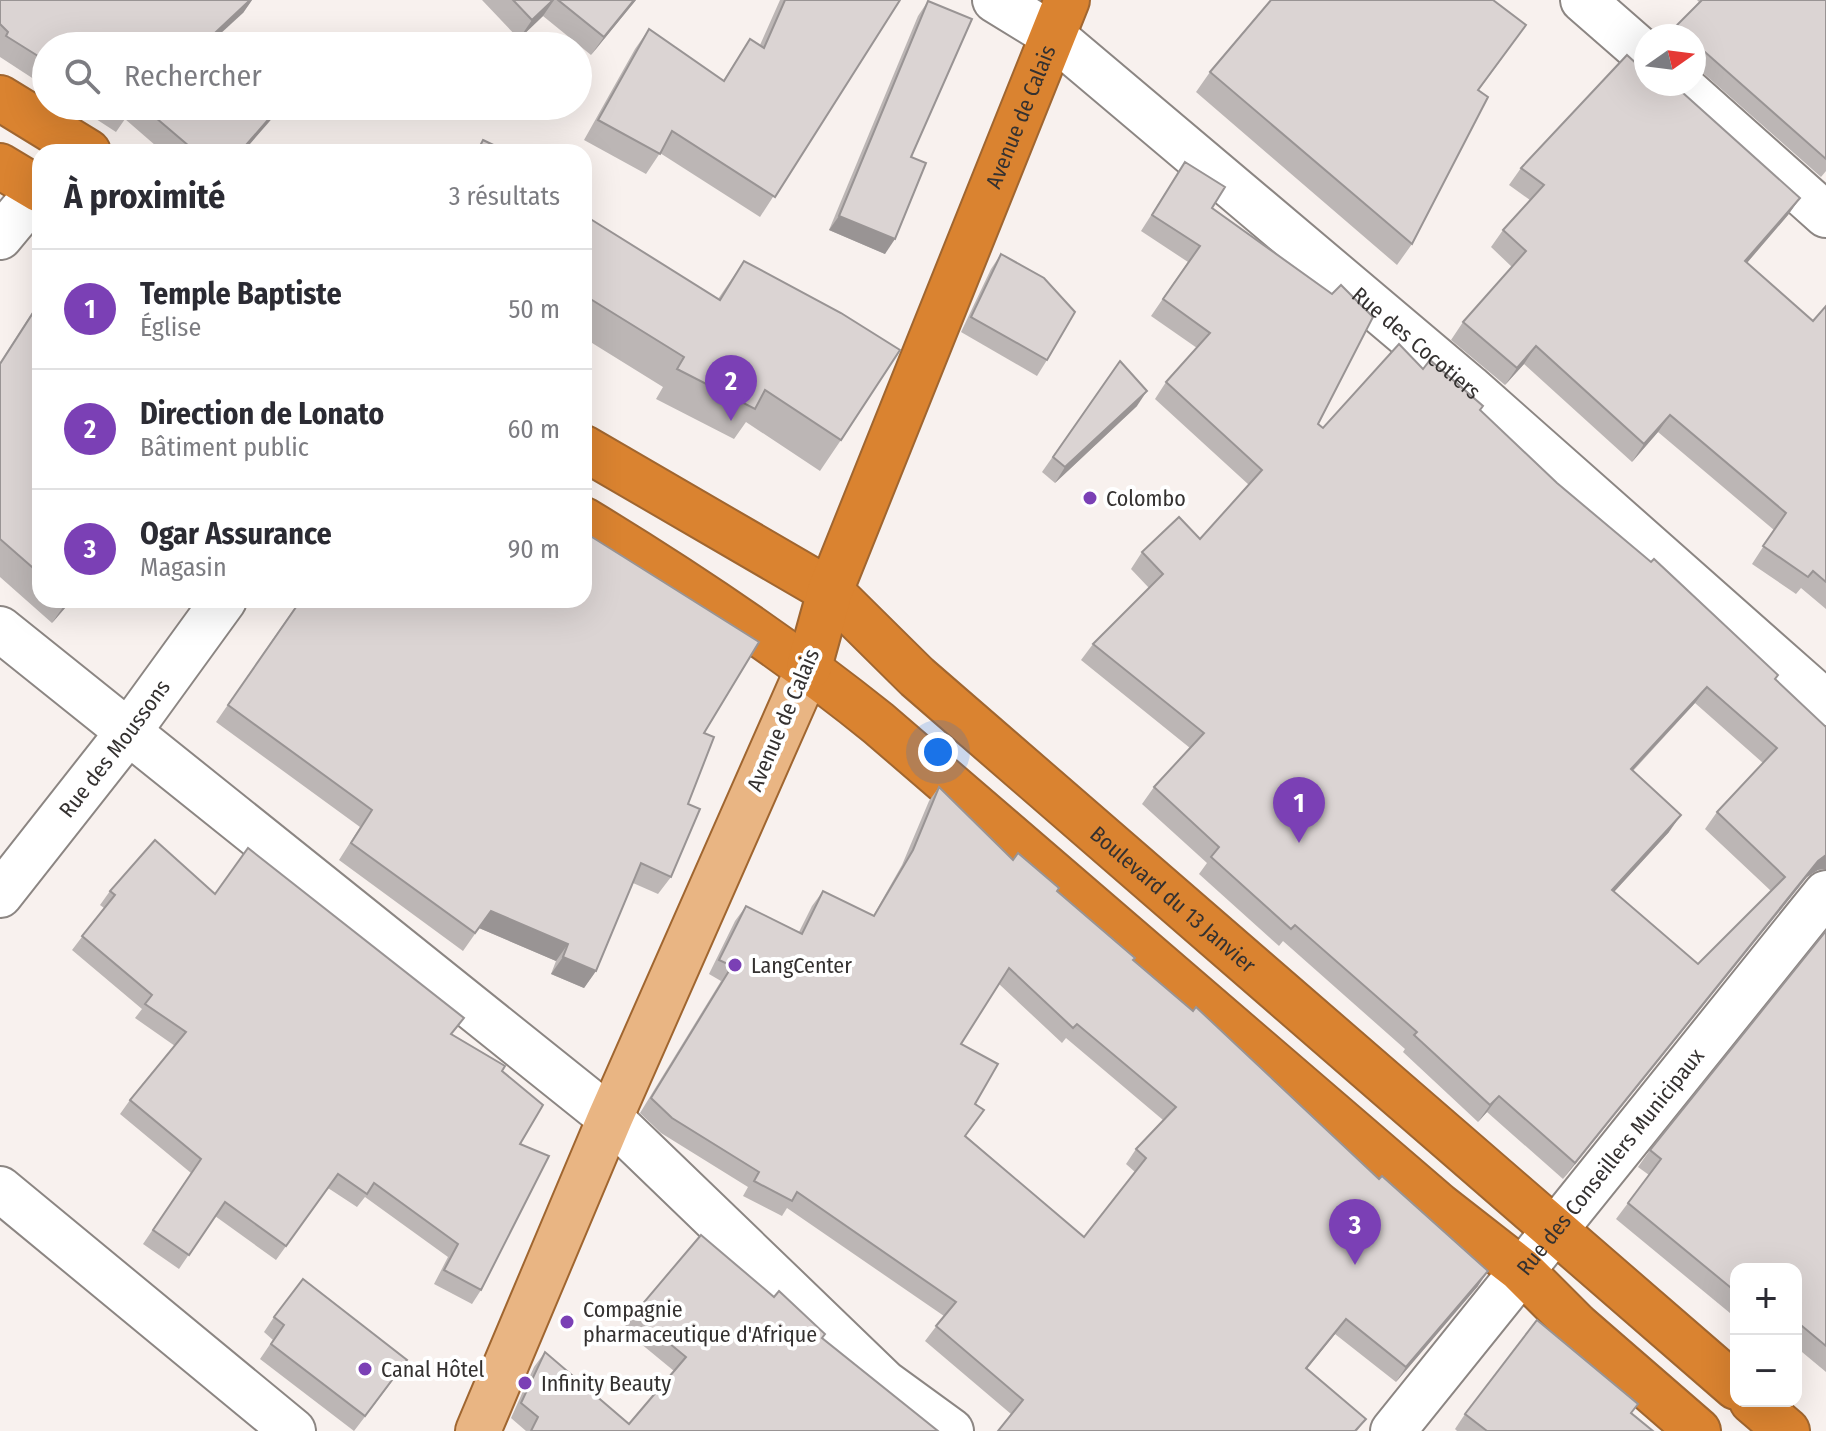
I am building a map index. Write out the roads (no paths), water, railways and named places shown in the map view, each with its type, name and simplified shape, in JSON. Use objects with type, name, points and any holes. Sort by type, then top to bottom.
[{"type":"highway","name":"Avenue de Calais","points":[[809,667],[830,591],[1060,17]]},
{"type":"highway","points":[[0,98],[32,118]]},
{"type":"highway","points":[[36,120],[75,144]]},
{"type":"highway","points":[[0,166],[32,185]]},
{"type":"highway","name":"Boulevard du 13 Janvier","points":[[592,453],[830,591],[917,677],[1730,1382]]},
{"type":"highway","points":[[592,525],[674,575],[809,667],[1438,1205],[1520,1269],[1577,1326],[1698,1431]]},
{"type":"highway","points":[[1759,1407],[1787,1431]]},
{"type":"main road","name":"Avenue de Calais","points":[[478,1431],[610,1118],[809,667]]},
{"type":"street","name":"Rue des Cocotiers","points":[[995,0],[1060,17],[1469,387],[1826,703]]},
{"type":"street","points":[[1583,0],[1634,45]]},
{"type":"street","points":[[1692,96],[1826,215]]},
{"type":"street","points":[[0,237],[32,199]]},
{"type":"street","name":"Rue des Moussons","points":[[0,895],[129,731],[218,608]]},
{"type":"street","points":[[0,629],[610,1118],[885,1383],[951,1431]]},
{"type":"street","name":"Rue des Conseillers Municipaux","points":[[1393,1431],[1520,1269],[1826,893]]},
{"type":"street","points":[[0,1189],[293,1431]]},
{"type":"place","name":"Direction de Lonato","points":[[731,421]]},
{"type":"place","name":"Colombo","points":[[1090,498]]},
{"type":"place","name":"Temple Baptiste","points":[[1299,843]]},
{"type":"place","name":"LangCenter","points":[[735,965]]},
{"type":"place","name":"Ogar Assurance","points":[[1355,1265]]},
{"type":"place","name":"Compagnie pharmaceutique d'Afrique","points":[[567,1322]]},
{"type":"place","name":"Canal Hôtel","points":[[365,1369]]},
{"type":"place","name":"Infinity Beauty","points":[[525,1383]]}]
